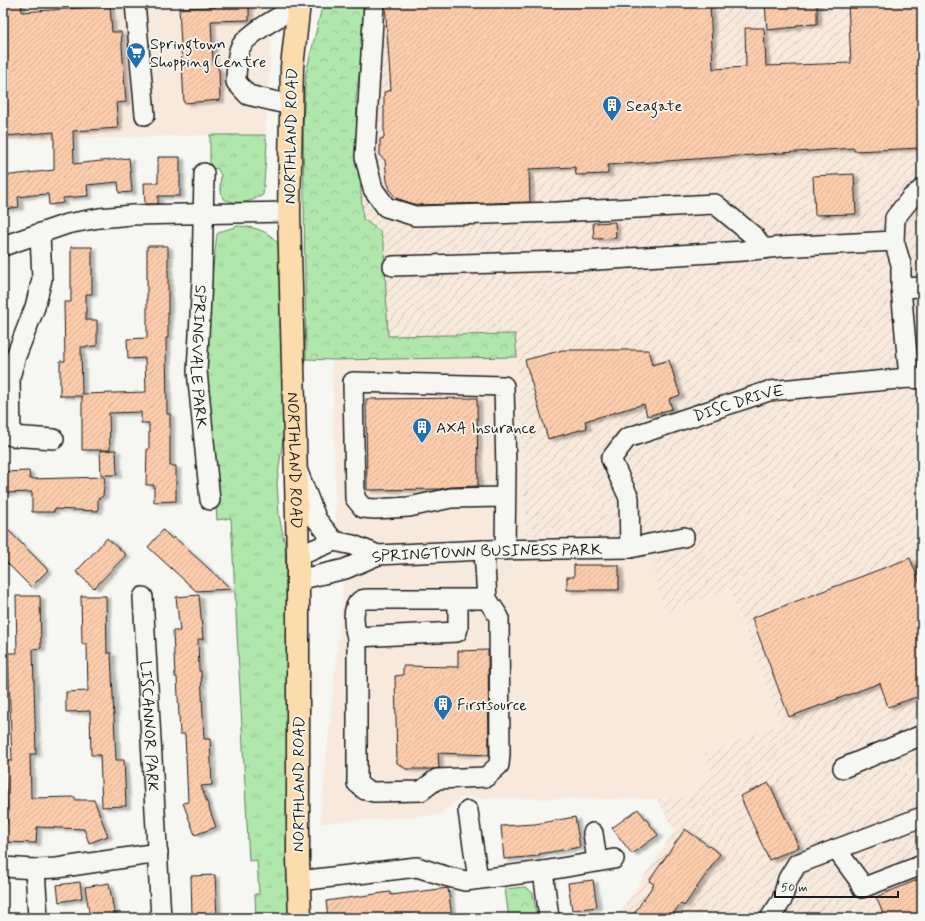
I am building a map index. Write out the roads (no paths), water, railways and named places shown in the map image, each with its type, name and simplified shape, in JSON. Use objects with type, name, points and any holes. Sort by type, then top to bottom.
[{"type":"main road","name":"NORTHLAND ROAD","points":[[298,5],[290,105],[288,212],[298,556],[300,918]]},
{"type":"street","points":[[135,3],[144,115]]},
{"type":"street","points":[[374,3],[365,157],[373,189],[386,207],[415,216],[556,212],[714,204],[755,237],[763,249]]},
{"type":"street","points":[[290,105],[248,95],[236,82],[239,48],[264,26],[298,5]]},
{"type":"street","name":"SPRINGVALE PARK","points":[[204,173],[202,280],[197,372],[210,500]]},
{"type":"street","points":[[915,379],[901,288],[901,264],[894,241],[895,218],[911,198],[922,189]]},
{"type":"street","points":[[3,246],[67,224],[99,218],[132,215],[288,212]]},
{"type":"street","points":[[40,234],[42,279],[35,307],[16,356],[10,377],[7,436],[54,439]]},
{"type":"street","points":[[393,266],[597,260],[779,247],[894,241]]},
{"type":"street","points":[[901,288],[922,287]]},
{"type":"street","name":"DISC DRIVE","points":[[630,548],[629,498],[611,459],[627,438],[769,391],[915,379]]},
{"type":"street","points":[[505,497],[451,498],[409,507],[375,509],[363,508],[355,498],[353,382],[504,386],[505,497],[505,550]]},
{"type":"street","points":[[295,465],[317,520],[334,541]]},
{"type":"street","name":"SPRINGTOWN BUSINESS PARK","points":[[298,580],[345,569],[378,555],[484,550],[630,548],[684,537]]},
{"type":"street","points":[[298,556],[334,541],[353,545],[378,555]]},
{"type":"street","points":[[484,550],[487,599],[499,617],[499,765],[486,777],[437,779],[421,791],[374,792],[365,790],[357,783],[357,637],[354,628],[357,604],[361,600],[369,599],[487,599]]},
{"type":"street","name":"LISCANNOR PARK","points":[[143,597],[161,918]]},
{"type":"street","points":[[357,637],[457,632],[458,599]]},
{"type":"street","points":[[843,768],[922,735]]},
{"type":"street","points":[[468,811],[478,879]]},
{"type":"street","points":[[770,918],[782,900],[788,880],[797,864],[922,817]]},
{"type":"street","points":[[299,881],[417,866],[445,876],[465,880],[543,871],[606,860],[593,833]]},
{"type":"street","points":[[836,849],[858,879],[862,888],[922,865]]},
{"type":"street","points":[[3,867],[35,869],[57,868],[158,853]]},
{"type":"street","points":[[35,869],[38,918]]},
{"type":"street","points":[[543,871],[549,918]]},
{"type":"place","name":"Springtown Shopping Centre","points":[[136,69]]},
{"type":"place","name":"Seagate","points":[[612,122]]},
{"type":"place","name":"AXA Insurance","points":[[422,444]]},
{"type":"place","name":"Firstsource","points":[[443,721]]}]
